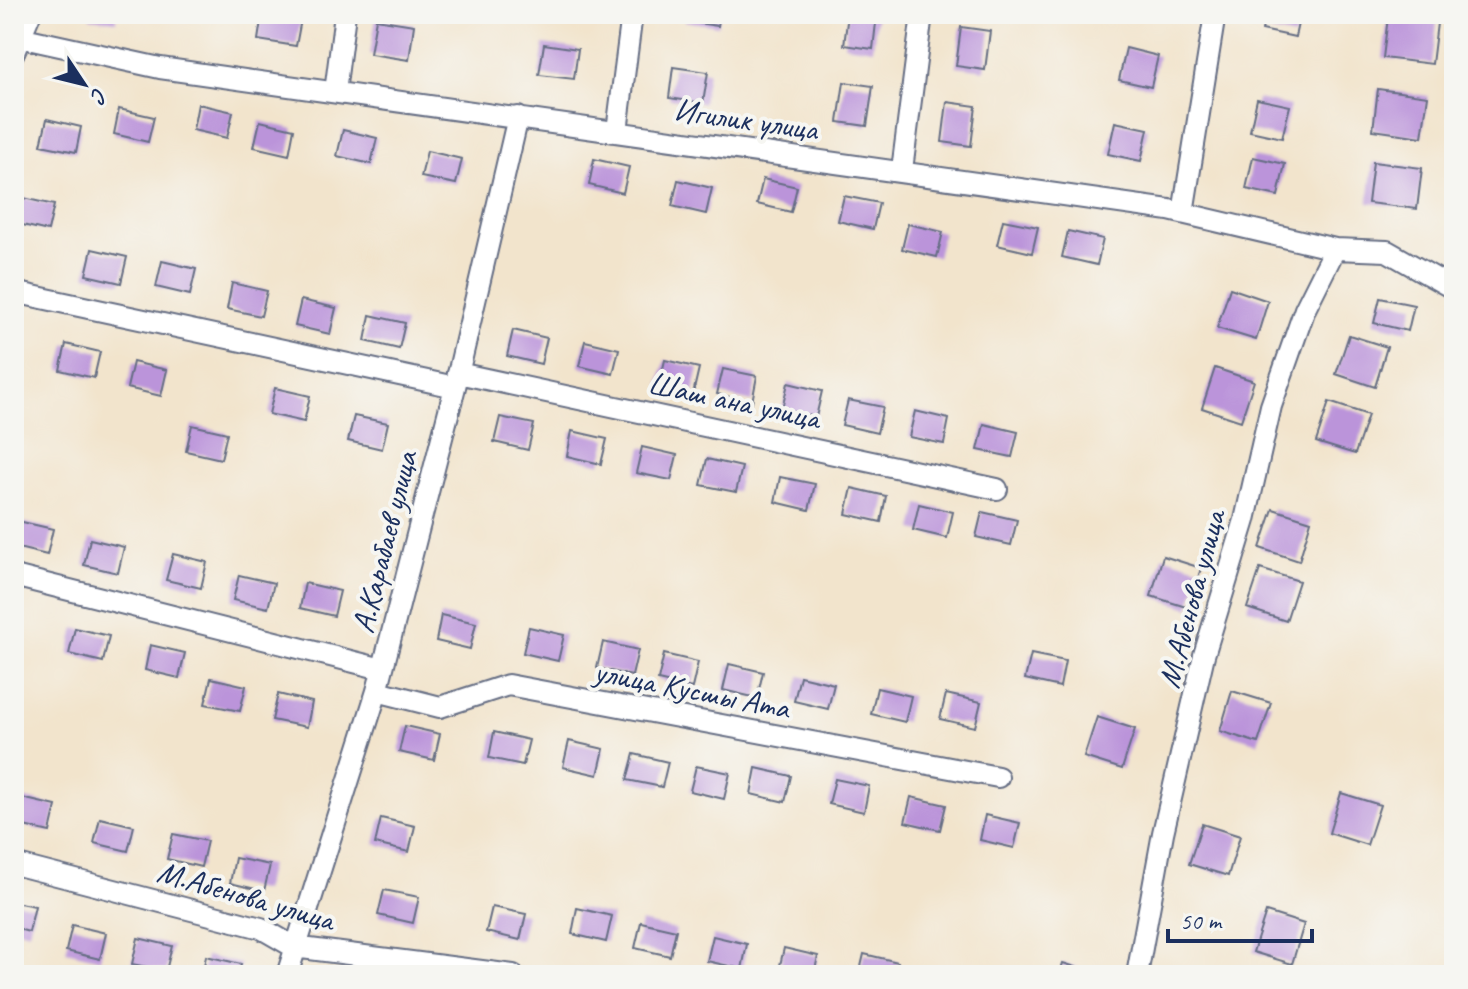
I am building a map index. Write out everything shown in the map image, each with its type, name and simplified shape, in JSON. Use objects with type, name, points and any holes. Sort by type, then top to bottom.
[{"type":"street","points":[[16,44],[30,14]]},
{"type":"street","points":[[335,92],[345,14]]},
{"type":"street","points":[[617,131],[632,14]]},
{"type":"street","points":[[902,170],[922,14]]},
{"type":"street","points":[[1183,213],[1215,14]]},
{"type":"street","name":"Игилик улица","points":[[16,44],[160,68],[902,170],[1183,213],[1335,249],[1387,251],[1453,287]]},
{"type":"street","name":"А.Карабаев улица","points":[[287,975],[377,691],[456,380],[518,117]]},
{"type":"street","name":"М.Абенова улица","points":[[1137,975],[1163,833],[1204,655],[1245,520],[1271,406],[1305,309],[1335,249]]},
{"type":"street","name":"Шаш ана улица","points":[[14,292],[997,489]]},
{"type":"street","points":[[14,576],[382,669]]},
{"type":"street","name":"улица Кусшы Ата","points":[[377,691],[440,707],[508,685],[998,777]]},
{"type":"street","name":"М.Абенова улица","points":[[14,864],[261,928],[294,947],[513,975]]},
{"type":"building","points":[[90,14],[117,14],[116,21],[90,18]]},
{"type":"building","points":[[262,14],[302,14],[296,46],[258,40]]},
{"type":"building","points":[[685,14],[720,14],[718,26],[684,21]]},
{"type":"building","points":[[848,14],[877,14],[873,49],[844,45]]},
{"type":"building","points":[[1266,14],[1300,14],[1295,37],[1262,30]]},
{"type":"building","points":[[1388,17],[1437,23],[1432,64],[1383,58]]},
{"type":"building","points":[[376,19],[414,25],[409,60],[370,54]]},
{"type":"building","points":[[961,27],[990,31],[985,70],[956,66]]},
{"type":"building","points":[[544,44],[578,49],[574,79],[539,75]]},
{"type":"building","points":[[1126,48],[1158,56],[1151,87],[1119,80]]},
{"type":"building","points":[[673,67],[708,72],[703,103],[669,98]]},
{"type":"building","points":[[844,82],[873,86],[867,126],[838,122]]},
{"type":"building","points":[[1378,89],[1428,96],[1422,137],[1373,130]]},
{"type":"building","points":[[1257,99],[1290,106],[1282,138],[1250,131]]},
{"type":"building","points":[[947,102],[976,106],[971,146],[942,142]]},
{"type":"building","points":[[198,104],[233,112],[227,138],[193,130]]},
{"type":"building","points":[[119,109],[154,117],[148,142],[114,134]]},
{"type":"building","points":[[47,119],[81,127],[76,152],[41,145]]},
{"type":"building","points":[[260,121],[294,129],[289,155],[254,147]]},
{"type":"building","points":[[1115,122],[1148,129],[1141,161],[1108,154]]},
{"type":"building","points":[[343,130],[377,138],[371,164],[337,156]]},
{"type":"building","points":[[427,151],[462,159],[456,184],[421,177]]},
{"type":"building","points":[[1253,157],[1285,164],[1278,196],[1246,189]]},
{"type":"building","points":[[594,159],[629,167],[623,193],[589,185]]},
{"type":"building","points":[[1373,162],[1422,168],[1417,209],[1368,203]]},
{"type":"building","points":[[763,179],[797,187],[791,212],[757,204]]},
{"type":"building","points":[[678,180],[712,188],[706,214],[672,206]]},
{"type":"building","points":[[844,196],[879,203],[873,229],[838,221]]},
{"type":"building","points":[[19,197],[54,205],[48,231],[14,223]]},
{"type":"building","points":[[1003,220],[1038,227],[1032,253],[997,245]]},
{"type":"building","points":[[908,224],[943,232],[937,257],[902,249]]},
{"type":"building","points":[[1068,231],[1103,239],[1097,265],[1062,257]]},
{"type":"building","points":[[92,249],[127,257],[121,283],[86,275]]},
{"type":"building","points":[[162,261],[196,269],[190,295],[156,287]]},
{"type":"building","points":[[232,283],[267,291],[261,316],[227,309]]},
{"type":"building","points":[[1230,288],[1268,301],[1256,340],[1217,328]]},
{"type":"building","points":[[1380,298],[1414,305],[1408,331],[1374,323]]},
{"type":"building","points":[[301,300],[336,308],[330,334],[295,326]]},
{"type":"building","points":[[370,315],[405,323],[399,349],[365,341]]},
{"type":"building","points":[[513,330],[547,338],[541,364],[507,356]]},
{"type":"building","points":[[1349,335],[1387,347],[1375,387],[1336,374]]},
{"type":"building","points":[[585,341],[619,349],[613,374],[579,366]]},
{"type":"building","points":[[66,344],[100,352],[94,378],[60,370]]},
{"type":"building","points":[[665,360],[699,368],[693,394],[659,386]]},
{"type":"building","points":[[133,362],[167,370],[161,396],[127,388]]},
{"type":"building","points":[[1215,368],[1254,381],[1241,421],[1202,408]]},
{"type":"building","points":[[723,369],[757,376],[752,402],[717,394]]},
{"type":"building","points":[[788,383],[822,391],[816,417],[782,409]]},
{"type":"building","points":[[275,388],[310,396],[304,422],[269,414]]},
{"type":"building","points":[[848,400],[883,407],[877,433],[842,425]]},
{"type":"building","points":[[1329,402],[1368,415],[1355,454],[1316,442]]},
{"type":"building","points":[[915,411],[949,419],[944,444],[909,437]]},
{"type":"building","points":[[354,416],[388,423],[382,449],[348,441]]},
{"type":"building","points":[[500,417],[534,424],[528,450],[494,442]]},
{"type":"building","points":[[984,424],[1018,432],[1012,457],[978,450]]},
{"type":"building","points":[[192,425],[227,433],[221,459],[186,451]]},
{"type":"building","points":[[572,431],[607,439],[601,464],[567,456]]},
{"type":"building","points":[[642,447],[677,455],[671,480],[636,473]]},
{"type":"building","points":[[707,459],[742,467],[736,492],[701,485]]},
{"type":"building","points":[[780,477],[815,484],[809,510],[775,502]]},
{"type":"building","points":[[852,488],[886,496],[881,522],[846,514]]},
{"type":"building","points":[[919,504],[953,512],[947,538],[913,530]]},
{"type":"building","points":[[1273,509],[1311,521],[1299,561],[1260,548]]},
{"type":"building","points":[[982,512],[1017,520],[1011,545],[976,537]]},
{"type":"building","points":[[18,521],[53,529],[47,555],[14,547]]},
{"type":"building","points":[[90,539],[124,547],[118,573],[84,565]]},
{"type":"building","points":[[173,554],[207,562],[201,588],[166,580]]},
{"type":"building","points":[[1163,556],[1201,568],[1189,608],[1151,596]]},
{"type":"building","points":[[1260,569],[1299,581],[1286,621],[1247,608]]},
{"type":"building","points":[[239,575],[274,583],[268,608],[233,600]]},
{"type":"building","points":[[305,583],[340,591],[334,616],[300,608]]},
{"type":"building","points":[[14,612],[22,614],[16,639],[14,639]]},
{"type":"building","points":[[441,615],[476,623],[470,649],[436,641]]},
{"type":"building","points":[[529,627],[564,635],[558,661],[523,653]]},
{"type":"building","points":[[75,628],[109,636],[103,662],[69,654]]},
{"type":"building","points":[[603,642],[638,650],[632,676],[597,668]]},
{"type":"building","points":[[150,645],[185,653],[179,678],[145,670]]},
{"type":"building","points":[[664,654],[698,662],[692,688],[658,680]]},
{"type":"building","points":[[1031,654],[1065,661],[1060,687],[1025,679]]},
{"type":"building","points":[[729,664],[763,672],[757,698],[723,690]]},
{"type":"building","points":[[800,676],[834,684],[828,709],[794,701]]},
{"type":"building","points":[[211,678],[246,686],[240,711],[205,704]]},
{"type":"building","points":[[877,688],[911,696],[905,722],[871,714]]},
{"type":"building","points":[[1232,691],[1271,703],[1258,743],[1220,731]]},
{"type":"building","points":[[278,694],[312,702],[307,727],[272,720]]},
{"type":"building","points":[[946,694],[981,702],[975,727],[940,719]]},
{"type":"building","points":[[1097,717],[1135,729],[1122,769],[1084,757]]},
{"type":"building","points":[[405,726],[440,734],[434,760],[399,752]]},
{"type":"building","points":[[494,732],[529,740],[523,765],[489,758]]},
{"type":"building","points":[[569,741],[604,749],[598,775],[563,767]]},
{"type":"building","points":[[634,754],[668,762],[662,787],[627,780]]},
{"type":"building","points":[[696,766],[730,773],[724,799],[690,791]]},
{"type":"building","points":[[756,768],[791,776],[785,802],[751,794]]},
{"type":"building","points":[[835,779],[869,786],[864,812],[829,804]]},
{"type":"building","points":[[1341,793],[1380,805],[1367,845],[1329,833]]},
{"type":"building","points":[[911,797],[946,805],[940,830],[905,822]]},
{"type":"building","points":[[22,798],[56,806],[50,832],[15,824]]},
{"type":"building","points":[[985,815],[1020,823],[1014,848],[980,840]]},
{"type":"building","points":[[100,818],[134,826],[128,851],[94,843]]},
{"type":"building","points":[[381,818],[415,826],[409,852],[375,844]]},
{"type":"building","points":[[1202,824],[1240,836],[1228,876],[1189,864]]},
{"type":"building","points":[[173,834],[207,841],[201,867],[167,859]]},
{"type":"building","points":[[235,858],[270,865],[264,891],[230,883]]},
{"type":"building","points":[[384,890],[419,897],[413,923],[378,915]]},
{"type":"building","points":[[14,902],[35,906],[29,932],[14,928]]},
{"type":"building","points":[[492,907],[526,914],[520,940],[486,932]]},
{"type":"building","points":[[577,908],[612,916],[606,942],[572,934]]},
{"type":"building","points":[[1266,912],[1304,924],[1292,964],[1253,952]]},
{"type":"building","points":[[641,922],[676,930],[670,956],[635,948]]},
{"type":"building","points":[[72,925],[106,933],[100,959],[66,951]]},
{"type":"building","points":[[713,936],[747,944],[742,969],[707,961]]},
{"type":"building","points":[[138,938],[172,946],[166,971],[132,964]]},
{"type":"building","points":[[784,948],[818,956],[814,975],[778,974]]},
{"type":"building","points":[[864,954],[898,962],[895,975],[859,975]]},
{"type":"building","points":[[206,956],[241,964],[238,975],[202,975]]},
{"type":"building","points":[[1063,963],[1098,974],[1059,975]]}]
